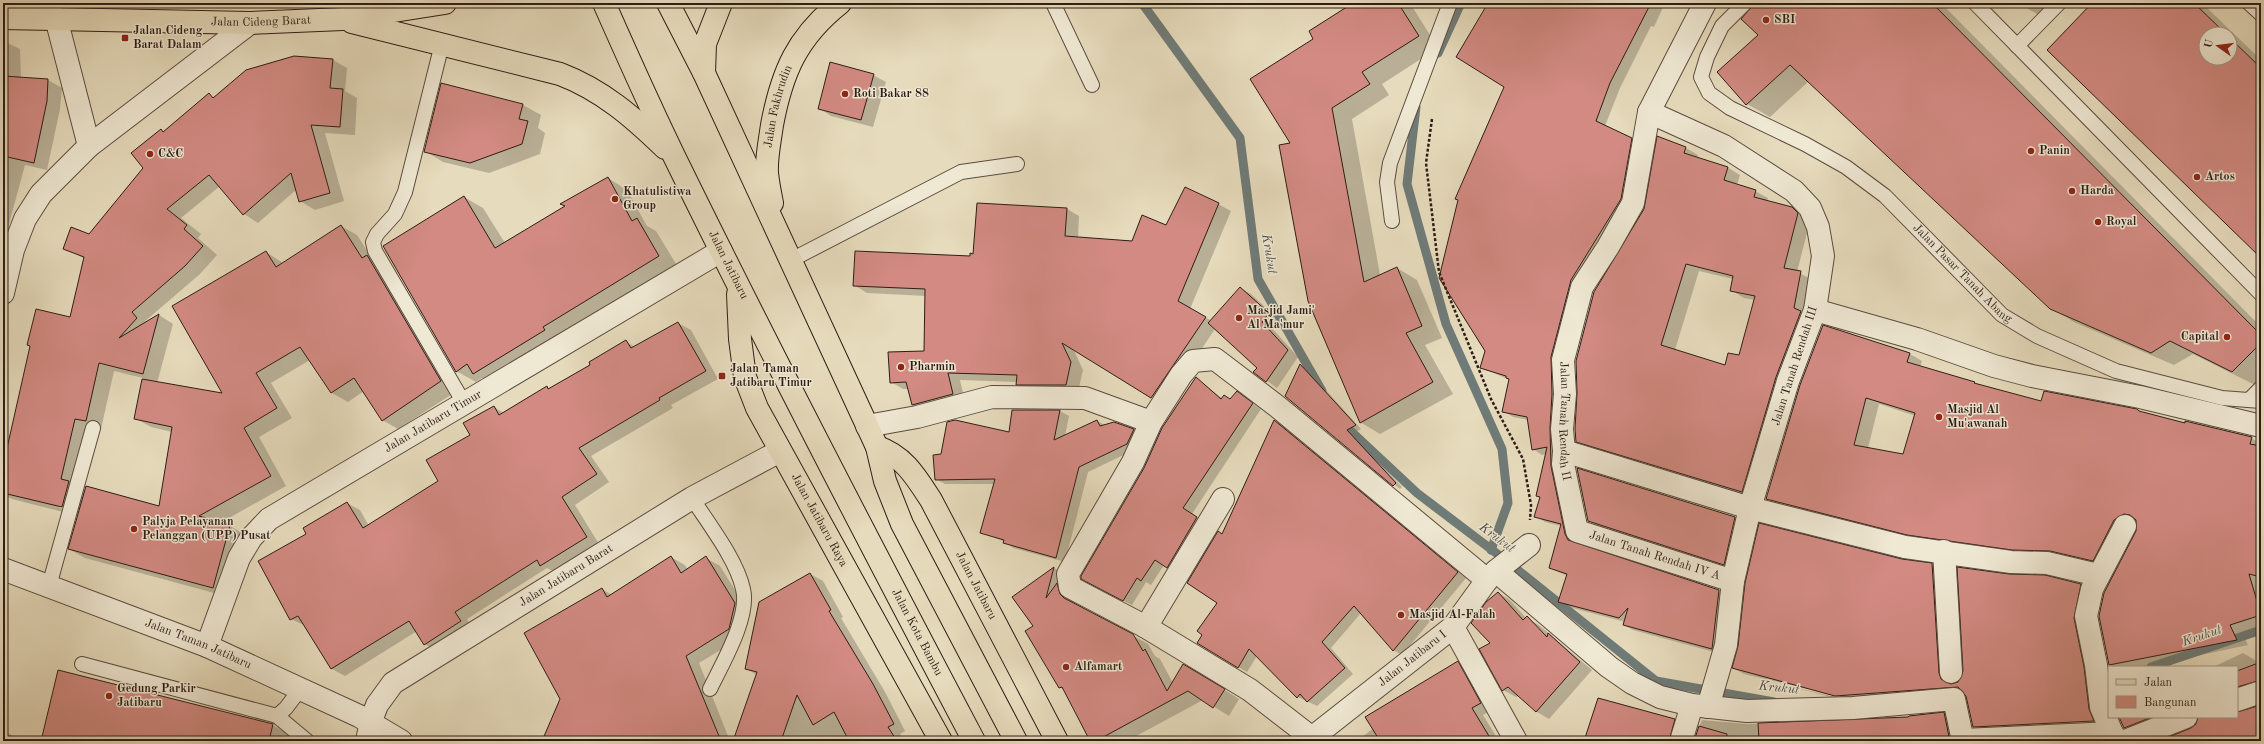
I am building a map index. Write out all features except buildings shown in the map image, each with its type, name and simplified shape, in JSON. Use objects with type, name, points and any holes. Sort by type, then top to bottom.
[{"type":"main road","name":"Jalan Cideng Barat","points":[[3,18],[250,23],[445,3]]},
{"type":"main road","name":"Jalan Jatibaru","points":[[604,3],[674,156],[738,286],[860,524]]},
{"type":"main road","points":[[668,3],[704,73],[868,426],[877,447],[885,481],[902,524],[1016,741]]},
{"type":"main road","points":[[704,73],[705,44],[721,3]]},
{"type":"main road","name":"Jalan Fakhrudin","points":[[776,230],[767,172],[770,135],[778,91],[792,57],[819,19],[840,3]]},
{"type":"main road","points":[[336,14],[442,44],[560,74],[583,83],[632,116],[674,156]]},
{"type":"main road","name":"Jalan Jatibaru Raya","points":[[738,286],[740,339],[745,377],[757,408],[941,741]]},
{"type":"main road","name":"Jalan Jatibaru","points":[[877,447],[889,451],[911,469],[931,500],[1057,741]]},
{"type":"main road","name":"Jalan Kota Bambu","points":[[860,524],[974,741]]},
{"type":"street","name":"Jalan Tanah Rendah II","points":[[1577,531],[1563,464],[1564,451],[1562,429],[1565,394],[1563,360],[1582,287],[1608,247],[1633,202],[1649,112],[1705,3]]},
{"type":"street","points":[[56,18],[89,146]]},
{"type":"street","points":[[3,293],[13,250],[25,219],[41,194],[89,146],[250,23]]},
{"type":"street","name":"Jalan Tanah Rendah III","points":[[1649,112],[1724,146],[1794,191],[1810,208],[1818,227],[1823,256],[1815,310],[1788,380],[1750,508],[1733,581],[1726,645],[1708,697],[1681,741]]},
{"type":"street","name":"Jalan Jatibaru Timur","points":[[207,646],[239,558],[251,538],[268,519],[721,251]]},
{"type":"street","points":[[1815,310],[1917,339],[1994,366],[2025,374],[2140,397],[2261,426]]},
{"type":"street","points":[[1310,739],[1250,690],[1146,627],[1070,587],[1068,574],[1133,462],[1152,422],[1181,375],[1193,362],[1215,359],[1278,407],[1506,564],[1609,667],[1632,684],[1660,697],[1708,697],[1748,711],[1853,708],[1954,699],[1963,740],[2118,738],[2183,718]]},
{"type":"street","points":[[868,426],[917,417],[992,397],[1085,398],[1152,422]]},
{"type":"street","name":"Jalan Jatibaru Barat","points":[[369,731],[377,705],[393,683],[692,498],[780,451]]},
{"type":"street","points":[[1564,451],[1750,508],[1905,547],[1944,551],[2011,562],[2047,563],[2098,575]]},
{"type":"street","points":[[1146,627],[1223,498]]},
{"type":"street","points":[[2118,738],[2101,707],[2096,665],[2086,616],[2088,603],[2098,575],[2124,526]]},
{"type":"street","name":"Jalan Tanah Rendah IV A","points":[[1577,531],[1733,581]]},
{"type":"street","points":[[1944,551],[1951,672]]},
{"type":"street","points":[[1453,627],[1506,564]]},
{"type":"street","name":"Jalan Taman Jatibaru","points":[[3,569],[207,646],[301,688],[369,731],[401,741]]},
{"type":"street","name":"Jalan Jatibaru I","points":[[1310,739],[1453,627],[1516,741]]},
{"type":"street","points":[[2238,700],[2261,692]]},
{"type":"lane","points":[[1053,3],[1092,85]]},
{"type":"lane","points":[[1392,221],[1387,182],[1390,164],[1450,3]]},
{"type":"lane","name":"Jalan Pasar Tanah Abang","points":[[1745,3],[1722,26],[1707,57],[1701,77],[1710,93],[1730,108],[1805,144],[1846,166],[1885,196],[2002,315],[2037,336],[2116,371],[2222,398],[2255,400]]},
{"type":"lane","points":[[1975,3],[2261,294]]},
{"type":"lane","points":[[2017,46],[2059,3]]},
{"type":"lane","points":[[2249,3],[2261,14]]},
{"type":"lane","points":[[442,44],[402,204],[377,234],[373,242],[375,251],[464,403]]},
{"type":"lane","points":[[791,260],[961,172],[1018,164]]},
{"type":"lane","points":[[2255,400],[2261,388]]},
{"type":"lane","points":[[49,586],[93,428]]},
{"type":"lane","points":[[692,498],[730,558],[744,589],[743,613],[710,689]]},
{"type":"lane","points":[[82,664],[277,716],[306,741]]},
{"type":"lane","points":[[277,716],[286,708],[301,688]]},
{"type":"path","points":[[1433,111],[1426,163],[1439,272],[1491,399],[1523,459],[1531,505],[1506,564]]},
{"type":"waterway","name":"Krukut","points":[[1142,3],[1240,138],[1258,279],[1322,391]]},
{"type":"waterway","points":[[1438,53],[1461,3]]},
{"type":"waterway","points":[[1416,107],[1407,184],[1446,324],[1502,449],[1508,503],[1491,550]]},
{"type":"waterway","name":"Krukut","points":[[1340,421],[1417,493],[1504,559],[1656,681],[1774,702]]},
{"type":"waterway","name":"Krukut","points":[[2154,666],[2261,630]]},
{"type":"place","name":"SBI","points":[[1766,20]]},
{"type":"place","name":"Jalan Cideng Barat Dalam","points":[[125,38]]},
{"type":"place","name":"Roti Bakar 88","points":[[845,94]]},
{"type":"place","name":"Panin","points":[[2031,151]]},
{"type":"place","name":"C&C","points":[[150,154]]},
{"type":"place","name":"Artos","points":[[2197,177]]},
{"type":"place","name":"Harda","points":[[2072,191]]},
{"type":"place","name":"Khatulistiwa Group","points":[[615,199]]},
{"type":"place","name":"Royal","points":[[2098,222]]},
{"type":"place","name":"Masjid Jami' Al Ma'mur","points":[[1239,318]]},
{"type":"place","name":"Capital","points":[[2227,337]]},
{"type":"place","name":"Pharmin","points":[[901,367]]},
{"type":"place","name":"Jalan Taman Jatibaru Timur","points":[[722,376]]},
{"type":"place","name":"Masjid Al Mu'awanah","points":[[1939,417]]},
{"type":"place","name":"Palyja Pelayanan Pelanggan (UPP) Pusat","points":[[134,529]]},
{"type":"place","name":"Masjid Al-Falah","points":[[1401,615]]},
{"type":"place","name":"Alfamart","points":[[1066,667]]},
{"type":"place","name":"Gedung Parkir Jatibaru","points":[[109,696]]}]
